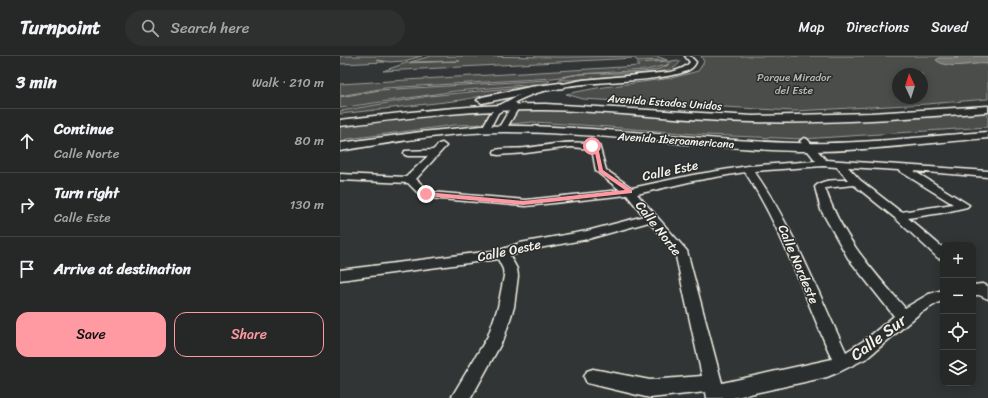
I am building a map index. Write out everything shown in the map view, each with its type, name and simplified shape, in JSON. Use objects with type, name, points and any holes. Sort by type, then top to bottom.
[{"type":"street","points":[[426,108],[473,102],[530,90],[671,74],[682,71],[692,65],[693,62],[687,56]]},
{"type":"street","points":[[560,86],[550,91],[547,95],[547,99],[564,103]]},
{"type":"street","points":[[503,127],[513,105],[533,93],[560,86]]},
{"type":"street","name":"Avenida Estados Unidos","points":[[340,118],[426,108],[564,103],[737,113],[799,114],[988,103]]},
{"type":"street","name":"Avenida Estados Unidos","points":[[340,123],[444,111],[499,108],[513,105],[753,119],[845,118],[988,108]]},
{"type":"street","points":[[947,106],[958,111]]},
{"type":"street","points":[[486,128],[499,108]]},
{"type":"street","name":"Avenida Iberoamericana","points":[[340,141],[416,131],[503,127],[738,144],[806,144],[987,135]]},
{"type":"street","name":"Avenida Iberoamericana","points":[[340,147],[486,128]]},
{"type":"street","name":"Calle Norte","points":[[498,152],[528,151],[566,144],[579,144],[596,147],[601,170],[630,192],[653,217],[683,256],[715,391]]},
{"type":"street","points":[[806,144],[823,163]]},
{"type":"street","points":[[340,177],[409,180],[442,146]]},
{"type":"street","points":[[408,153],[435,153]]},
{"type":"street","name":"Calle Este","points":[[409,180],[416,182],[423,193],[430,195],[521,203],[630,192],[693,178],[748,169],[823,163],[988,174]]},
{"type":"street","points":[[839,163],[856,182],[899,216],[940,252]]},
{"type":"street","points":[[899,216],[941,210],[963,205],[900,167]]},
{"type":"street","name":"Calle Nordeste","points":[[748,169],[775,209],[842,363]]},
{"type":"street","points":[[856,182],[822,185],[820,187],[827,210],[855,258],[903,317]]},
{"type":"street","name":"Calle Oeste","points":[[340,275],[502,254],[520,246],[588,235],[653,217]]},
{"type":"street","points":[[461,398],[496,338],[506,307],[511,276],[510,269],[502,254]]},
{"type":"street","name":"Calle Sur","points":[[593,377],[650,389],[715,391],[827,369],[842,363],[871,345],[903,317],[934,297],[940,296]]},
{"type":"green space","points":[[340,56],[422,56],[404,61],[390,62],[377,60],[385,62],[340,64]]},
{"type":"green space","points":[[431,56],[656,56],[667,60],[637,61],[635,58],[383,71],[406,63],[460,61],[410,62]]},
{"type":"green space","name":"Parque Mirador del Este","points":[[701,56],[988,56],[988,99],[928,104],[928,68],[892,68],[892,104],[927,104],[794,111],[583,99],[566,94],[597,88],[672,78],[698,71],[704,62]]},
{"type":"green space","points":[[679,60],[680,62],[674,68],[660,72],[558,80],[569,76],[583,74],[633,73],[648,71],[661,68],[671,63],[671,61]]},
{"type":"green space","points":[[669,61],[667,65],[646,70],[580,74],[553,78],[385,88],[340,96],[340,84],[639,66],[637,63]]},
{"type":"green space","points":[[550,81],[546,83],[456,91],[340,108],[340,97],[380,90]]},
{"type":"green space","points":[[531,86],[462,100],[340,114],[340,111],[429,96]]},
{"type":"green space","points":[[551,108],[727,119],[988,110],[988,127],[803,139],[707,135],[533,122],[509,124],[518,109]]},
{"type":"green space","points":[[494,109],[485,124],[455,125],[340,140],[340,124]]},
{"type":"shaded area","points":[[954,56],[988,56],[988,64],[954,66],[941,63],[936,60],[939,58],[958,58]]},
{"type":"route","points":[[426,194],[523,203],[630,192],[604,174],[599,167],[596,147],[592,146]]}]
